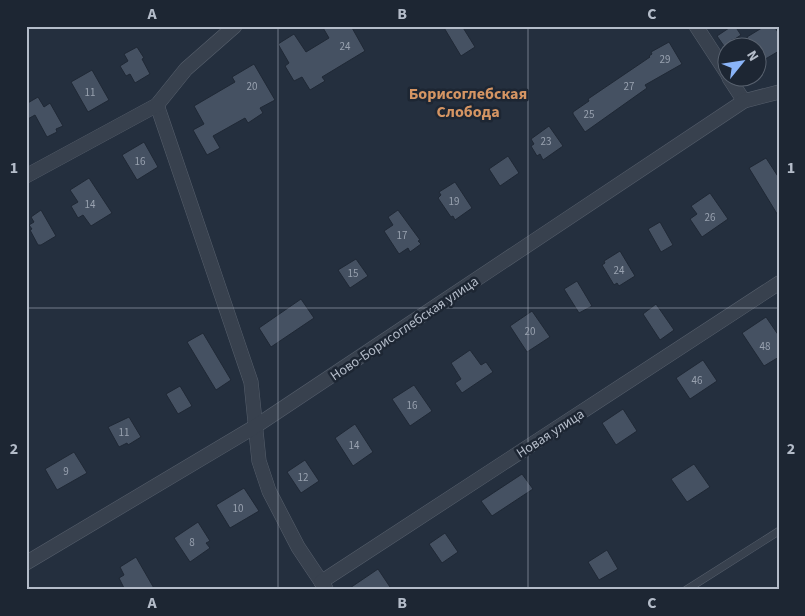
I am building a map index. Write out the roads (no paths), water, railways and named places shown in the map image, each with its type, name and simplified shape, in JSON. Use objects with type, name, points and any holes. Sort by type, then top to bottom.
[{"type":"street","points":[[26,176],[157,105],[186,69],[235,26]]},
{"type":"street","points":[[696,26],[718,60]]},
{"type":"street","points":[[736,88],[744,101]]},
{"type":"street","name":"Ново-Борисоглебская улица","points":[[26,563],[256,426],[744,101],[779,92]]},
{"type":"street","points":[[157,105],[251,382],[259,461],[269,491],[298,548],[324,586]]},
{"type":"street","name":"Новая улица","points":[[324,586],[779,283]]},
{"type":"lane","points":[[686,590],[779,531]]},
{"type":"district","name":"Борисоглебская Слобода","points":[[468,102]]}]
